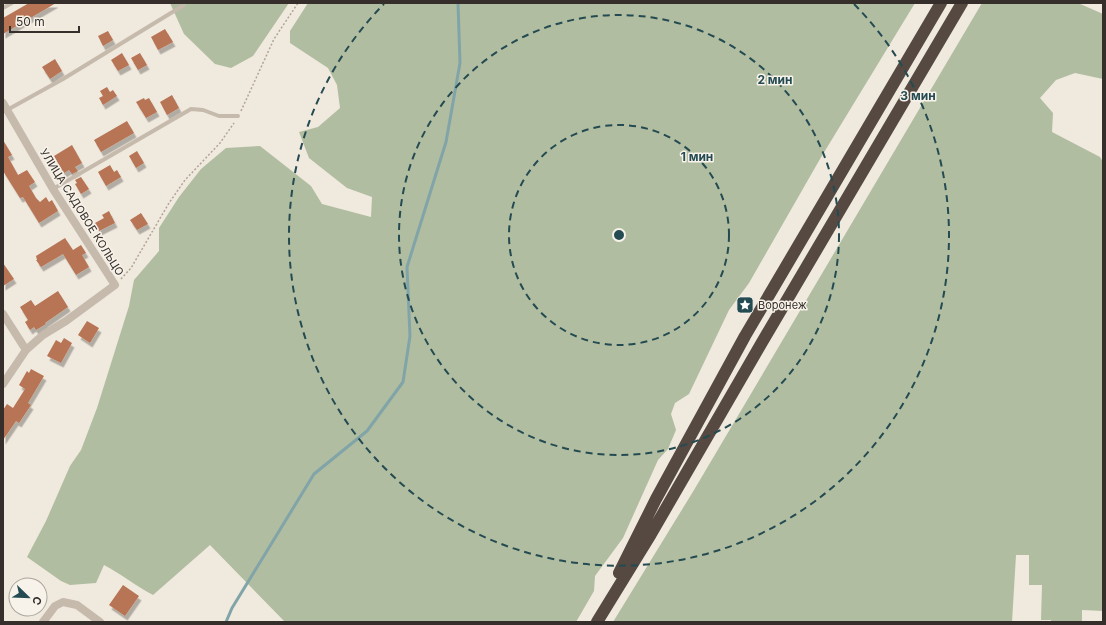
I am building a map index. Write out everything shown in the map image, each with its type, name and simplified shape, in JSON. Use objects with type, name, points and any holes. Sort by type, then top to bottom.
[{"type":"highway","points":[[594,622],[656,499],[745,336],[941,3]]},
{"type":"highway","points":[[597,622],[651,534],[962,3]]},
{"type":"street","name":"УЛИЦА САДОВОЕ КОЛЬЦО","points":[[3,384],[26,350],[43,335],[66,321],[115,285],[53,189],[5,106]]},
{"type":"street","points":[[3,314],[26,350]]},
{"type":"street","points":[[43,622],[54,606],[63,602],[77,605],[100,622]]},
{"type":"lane","points":[[3,8],[12,3]]},
{"type":"lane","points":[[5,106],[63,79],[184,5]]},
{"type":"lane","points":[[53,189],[191,110],[203,110],[219,116],[238,116]]},
{"type":"path","points":[[115,285],[131,268],[169,203],[185,180],[220,143],[238,116],[274,39],[298,3]]},
{"type":"green space","points":[[170,3],[289,3],[253,56],[231,68],[215,64],[184,34]]},
{"type":"green space","points":[[308,3],[915,3],[820,159],[749,283],[729,310],[689,394],[675,403],[671,414],[676,430],[668,449],[658,460],[623,538],[595,576],[594,591],[576,622],[285,622],[210,545],[153,595],[104,565],[96,583],[70,585],[61,581],[27,557],[46,521],[70,466],[81,450],[97,408],[129,306],[134,280],[159,251],[159,228],[179,197],[201,169],[226,148],[260,146],[311,186],[322,204],[371,217],[372,197],[347,188],[309,158],[299,132],[318,127],[340,108],[337,85],[328,68],[290,43],[290,31]]},
{"type":"green space","points":[[982,3],[1078,3],[1103,14],[1103,79],[1075,73],[1056,80],[1040,98],[1053,113],[1052,132],[1100,157],[1103,162],[1103,611],[1082,610],[1082,622],[1051,622],[1051,620],[1041,620],[1042,585],[1029,585],[1029,555],[1016,555],[1012,622],[613,622],[694,490]]},
{"type":"building","points":[[29,3],[56,3],[3,34],[3,18]]},
{"type":"building","points":[[165,29],[173,42],[158,50],[151,37]]},
{"type":"building","points":[[108,31],[113,40],[103,46],[98,36]]},
{"type":"building","points":[[122,53],[129,65],[118,71],[111,60]]},
{"type":"building","points":[[140,53],[147,65],[138,70],[131,58]]},
{"type":"building","points":[[55,59],[62,71],[50,79],[42,67]]},
{"type":"building","points":[[107,87],[110,92],[113,90],[117,96],[103,105],[99,98],[103,96],[100,91]]},
{"type":"building","points":[[172,95],[179,108],[167,115],[160,102]]},
{"type":"building","points":[[144,98],[145,100],[149,98],[157,112],[146,118],[136,102]]},
{"type":"building","points":[[127,121],[134,133],[101,152],[94,140]]},
{"type":"building","points":[[3,140],[12,155],[8,157],[18,175],[27,170],[35,182],[29,186],[36,198],[40,202],[46,197],[49,202],[52,200],[58,211],[39,223],[23,197],[20,198],[3,171]]},
{"type":"building","points":[[72,145],[82,163],[75,167],[78,171],[72,174],[69,170],[64,173],[54,156]]},
{"type":"building","points":[[137,151],[144,163],[136,168],[129,156]]},
{"type":"building","points":[[110,165],[114,172],[117,170],[121,177],[106,186],[98,172]]},
{"type":"building","points":[[81,177],[89,189],[81,194],[75,184],[77,183],[75,180]]},
{"type":"building","points":[[109,211],[115,223],[99,231],[95,223],[104,218],[102,215]]},
{"type":"building","points":[[141,213],[148,224],[137,230],[130,220]]},
{"type":"building","points":[[65,238],[73,250],[81,245],[86,253],[82,255],[89,267],[76,275],[63,254],[41,267],[36,260],[36,256]]},
{"type":"building","points":[[3,263],[14,279],[3,286]]},
{"type":"building","points":[[58,291],[68,307],[45,323],[46,324],[36,330],[34,327],[30,330],[25,322],[28,320],[20,307],[31,300],[35,306]]},
{"type":"building","points":[[87,321],[99,328],[90,343],[78,335]]},
{"type":"building","points":[[64,338],[72,343],[61,363],[47,356],[56,340],[61,343]]},
{"type":"building","points":[[31,369],[44,376],[28,403],[31,405],[19,423],[16,421],[3,440],[3,410],[7,404],[13,408],[25,389],[19,385],[27,371],[29,373]]},
{"type":"building","points":[[123,585],[139,596],[125,616],[109,605]]},
{"type":"waterway","points":[[226,622],[232,608],[314,474],[367,431],[403,382],[410,336],[407,267],[446,142],[460,63],[458,3]]},
{"type":"place","name":"Воронеж","points":[[745,305]]}]
